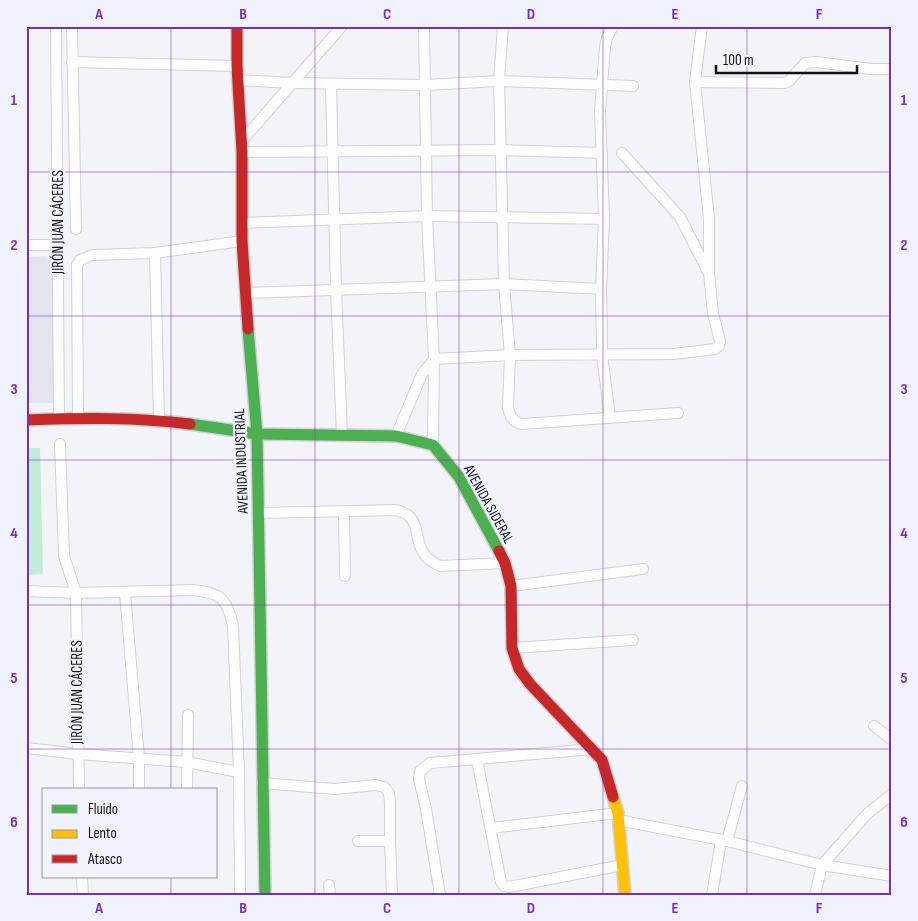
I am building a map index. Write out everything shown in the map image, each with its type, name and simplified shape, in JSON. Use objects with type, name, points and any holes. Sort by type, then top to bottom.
[{"type":"street","name":"JIRÓN JUAN CÁCERES","points":[[56,26],[59,418]]},
{"type":"street","name":"JIRÓN JUAN CÁCERES","points":[[72,26],[76,229]]},
{"type":"street","name":"AVENIDA INDUSTRIAL","points":[[237,26],[237,66],[242,147],[244,293],[257,434],[265,895]]},
{"type":"street","points":[[242,147],[342,26]]},
{"type":"street","points":[[26,420],[78,418],[159,420],[257,434],[396,436],[433,445],[434,359],[427,216],[424,26]]},
{"type":"street","points":[[503,26],[499,81],[504,284],[510,355],[508,408],[511,417],[516,422],[522,424],[678,413]]},
{"type":"street","points":[[610,418],[602,355],[601,289],[604,220],[601,84],[607,38],[613,26]]},
{"type":"street","points":[[396,436],[422,374],[434,359],[510,355],[674,354],[715,349],[719,346],[720,341],[713,314],[709,273],[709,219],[695,82],[702,26]]},
{"type":"street","points":[[72,62],[237,66]]},
{"type":"street","points":[[695,82],[785,83],[789,82],[805,63],[816,62],[861,68],[892,69]]},
{"type":"street","points":[[238,80],[293,83],[426,85],[499,81],[633,86]]},
{"type":"street","points":[[331,84],[342,435]]},
{"type":"street","points":[[242,147],[332,152],[501,150],[602,153]]},
{"type":"street","points":[[622,153],[680,217],[709,273]]},
{"type":"street","points":[[242,223],[427,216],[604,220]]},
{"type":"street","points":[[78,418],[77,265],[80,260],[92,255],[155,253],[242,241]]},
{"type":"street","points":[[26,245],[58,245]]},
{"type":"street","points":[[155,253],[159,420]]},
{"type":"street","points":[[244,293],[504,284],[601,289]]},
{"type":"street","name":"JIRÓN JUAN CÁCERES","points":[[60,444],[64,556],[76,593],[79,788]]},
{"type":"street","name":"AVENIDA SIDERAL","points":[[433,445],[459,477],[505,563],[511,586],[512,648],[519,669],[530,684],[602,760],[618,816],[625,895]]},
{"type":"street","points":[[259,513],[397,510],[408,515],[413,522],[422,552],[431,562],[440,566],[505,563]]},
{"type":"street","points":[[344,512],[345,576]]},
{"type":"street","points":[[511,586],[643,569]]},
{"type":"street","points":[[26,591],[125,593],[193,590],[212,592],[224,600],[230,610],[233,626],[239,772],[240,895]]},
{"type":"street","points":[[125,593],[139,758],[138,788]]},
{"type":"street","points":[[512,648],[632,640]]},
{"type":"street","points":[[187,788],[188,715]]},
{"type":"street","points":[[874,726],[892,740]]},
{"type":"street","points":[[26,748],[186,762],[239,772]]},
{"type":"street","points":[[440,895],[426,808],[419,779],[420,771],[424,766],[430,763],[593,749]]},
{"type":"street","points":[[477,760],[501,882],[504,886],[509,887],[623,865]]},
{"type":"street","points":[[262,783],[335,789],[376,785],[384,787],[389,793],[390,803],[392,895]]},
{"type":"street","points":[[712,895],[724,841],[742,786]]},
{"type":"street","points":[[815,895],[822,866],[867,814],[892,794]]},
{"type":"street","points":[[491,828],[618,816],[822,866],[892,876]]},
{"type":"street","points":[[358,841],[390,841]]},
{"type":"street","points":[[82,878],[83,895]]},
{"type":"shaded area","points":[[51,256],[55,403],[26,403],[26,257]]},
{"type":"green space","points":[[26,448],[40,448],[43,574],[26,575]]},
{"type":"traffic: fast","points":[[248,329],[257,434],[265,895]]},
{"type":"traffic: fast","points":[[190,424],[257,434],[396,436],[433,445],[459,477],[499,551]]},
{"type":"traffic: slow","points":[[613,797],[618,813],[625,895]]},
{"type":"traffic: jam","points":[[237,26],[237,66],[242,152],[242,241],[248,329]]},
{"type":"traffic: jam","points":[[26,420],[108,419],[190,424]]},
{"type":"traffic: jam","points":[[499,551],[505,563],[511,586],[512,648],[519,669],[530,684],[602,760],[613,797]]}]
